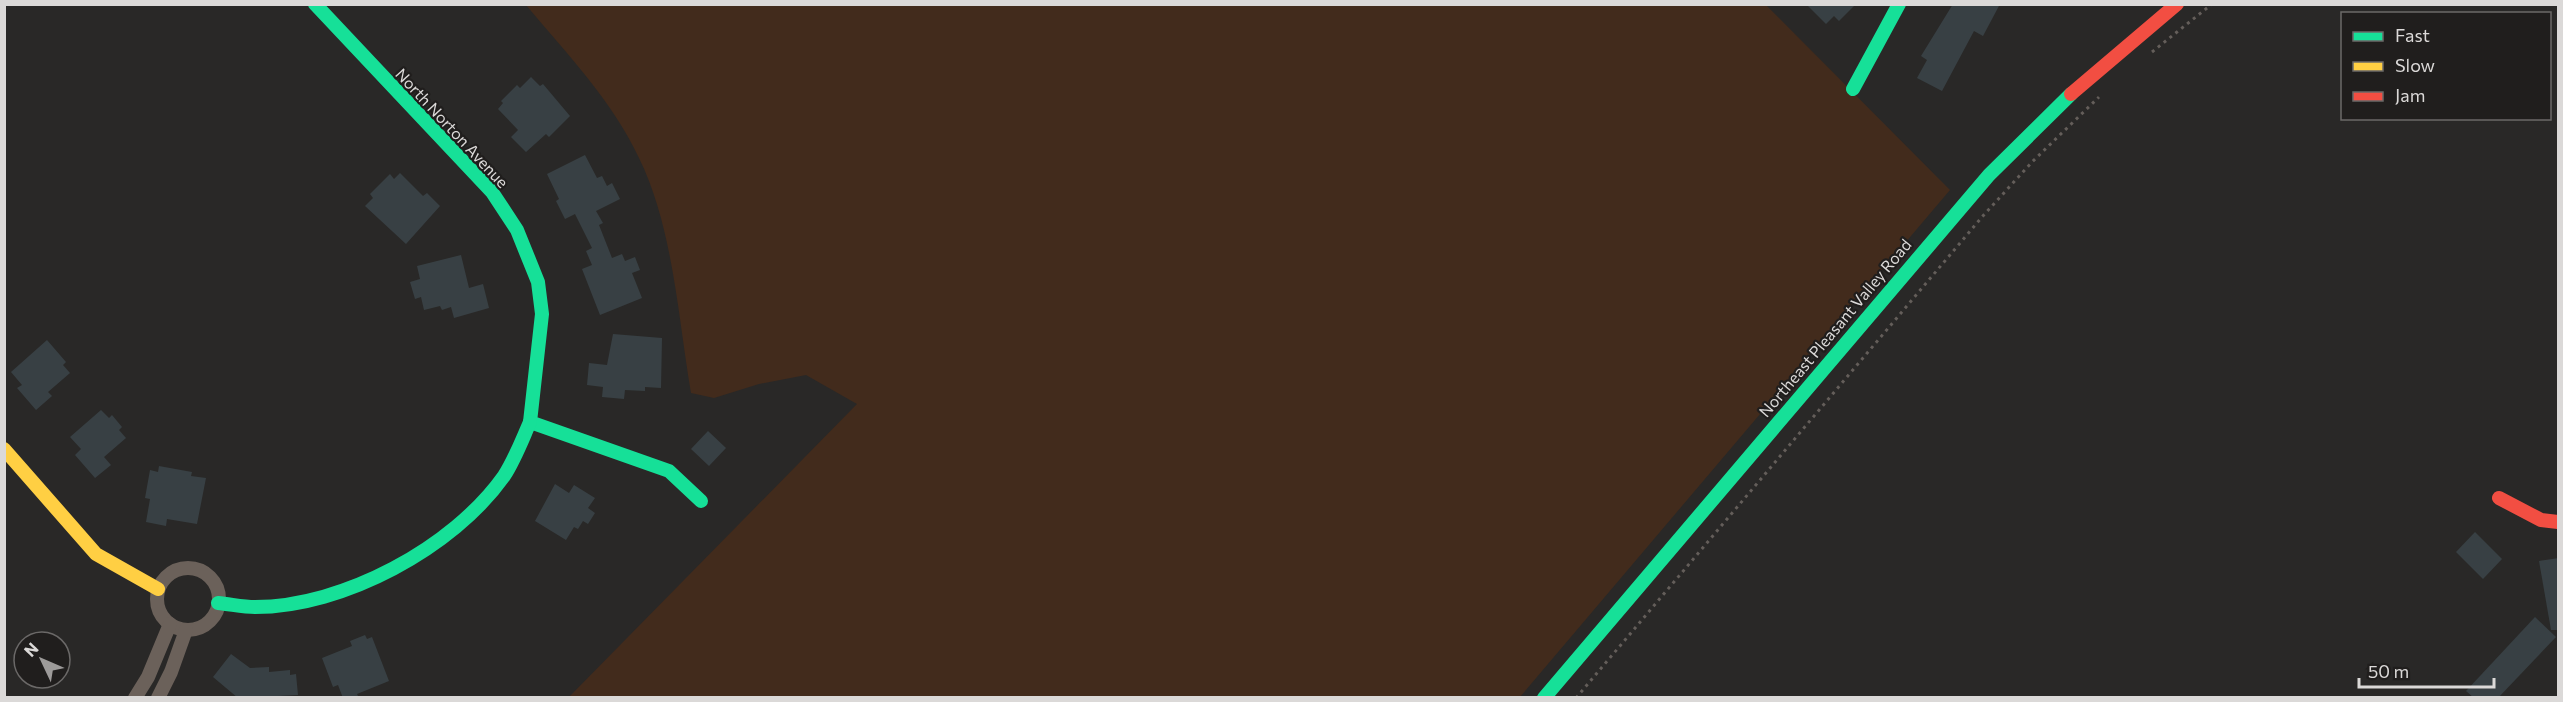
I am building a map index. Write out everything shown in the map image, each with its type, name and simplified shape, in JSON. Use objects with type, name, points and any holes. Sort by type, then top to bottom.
[{"type":"street","name":"North Norton Avenue","points":[[315,4],[492,192],[517,230],[538,282],[542,314],[531,422]]},
{"type":"street","points":[[1853,89],[1899,4]]},
{"type":"street","name":"Northeast Pleasant Valley Road","points":[[1544,698],[1989,175],[2067,98],[2177,4]]},
{"type":"street","points":[[219,603],[273,608],[349,590],[382,574],[458,524],[499,483],[531,422],[669,471],[701,501]]},
{"type":"street","points":[[4,449],[96,554],[158,589]]},
{"type":"street","points":[[2499,498],[2541,520],[2559,522]]},
{"type":"street","points":[[191,568],[210,577],[216,586],[219,603],[207,623],[186,630],[170,624],[158,609],[158,589],[171,572],[191,568]]},
{"type":"street","points":[[135,698],[148,677],[170,624]]},
{"type":"street","points":[[158,698],[171,672],[186,630]]},
{"type":"path","points":[[2152,52],[2212,4]]},
{"type":"path","points":[[1576,698],[1982,217],[2032,162],[2100,96]]},
{"type":"shaded area","points":[[526,5],[1766,5],[1950,190],[1520,697],[569,697],[857,404],[806,375],[759,384],[714,398],[691,393],[667,243],[660,213],[639,158],[616,116],[602,97]]},
{"type":"building","points":[[1806,4],[1856,4],[1839,21],[1834,16],[1826,24]]},
{"type":"building","points":[[1953,4],[2000,4],[1983,36],[1974,31],[1942,91],[1917,78],[1927,60],[1921,56]]},
{"type":"building","points":[[531,77],[540,86],[543,84],[570,116],[549,137],[546,134],[526,152],[511,137],[518,130],[498,109],[503,103],[501,101],[517,85],[520,88]]},
{"type":"building","points":[[585,155],[597,178],[602,176],[607,186],[612,183],[620,199],[596,211],[603,223],[599,225],[612,258],[622,254],[625,261],[635,257],[640,270],[632,273],[642,298],[600,315],[582,269],[592,265],[586,251],[592,248],[575,214],[565,219],[556,201],[559,199],[547,174]]},
{"type":"building","points":[[400,173],[423,196],[427,193],[440,206],[406,244],[365,206],[373,198],[370,194],[390,174],[394,179]]},
{"type":"building","points":[[461,255],[469,288],[483,284],[489,308],[454,318],[451,307],[442,310],[440,306],[424,310],[421,297],[415,299],[410,282],[420,279],[417,266]]},
{"type":"building","points":[[613,334],[662,338],[661,388],[645,387],[645,391],[625,390],[624,399],[602,397],[603,387],[587,385],[589,363],[607,365]]},
{"type":"building","points":[[47,340],[66,362],[63,365],[70,373],[48,392],[52,396],[36,410],[17,388],[22,385],[11,372]]},
{"type":"building","points":[[101,410],[109,418],[112,415],[122,427],[119,430],[126,438],[104,457],[111,465],[95,478],[75,455],[81,449],[70,437]]},
{"type":"building","points":[[708,431],[726,448],[709,466],[691,449]]},
{"type":"building","points":[[159,466],[192,472],[191,476],[206,478],[197,524],[167,519],[166,526],[146,522],[150,499],[145,498],[150,470],[158,472]]},
{"type":"building","points":[[555,484],[569,493],[574,485],[595,498],[588,508],[595,513],[588,524],[583,521],[578,529],[574,527],[566,540],[535,521]]},
{"type":"building","points":[[2475,532],[2502,559],[2483,579],[2456,552]]},
{"type":"building","points":[[2559,558],[2559,630],[2551,630],[2539,561]]},
{"type":"building","points":[[2535,617],[2556,637],[2498,698],[2474,698],[2466,691]]},
{"type":"building","points":[[365,635],[367,639],[372,637],[389,681],[357,694],[359,698],[343,698],[338,685],[333,687],[322,658],[352,646],[350,641]]},
{"type":"building","points":[[231,654],[250,668],[269,667],[269,672],[290,670],[290,675],[296,674],[298,695],[238,698],[213,677]]},
{"type":"traffic: fast","points":[[315,4],[492,192],[517,230],[538,282],[542,314],[530,422],[669,471],[701,501]]},
{"type":"traffic: fast","points":[[1853,89],[1899,4]]},
{"type":"traffic: fast","points":[[1544,698],[1989,175],[2071,94]]},
{"type":"traffic: fast","points":[[218,603],[246,607],[289,604],[324,597],[359,585],[393,569],[456,527],[482,502],[508,470],[530,422]]},
{"type":"traffic: slow","points":[[4,449],[96,554],[158,589]]},
{"type":"traffic: jam","points":[[2071,94],[2177,4]]},
{"type":"traffic: jam","points":[[2499,498],[2541,520],[2558,522]]}]
